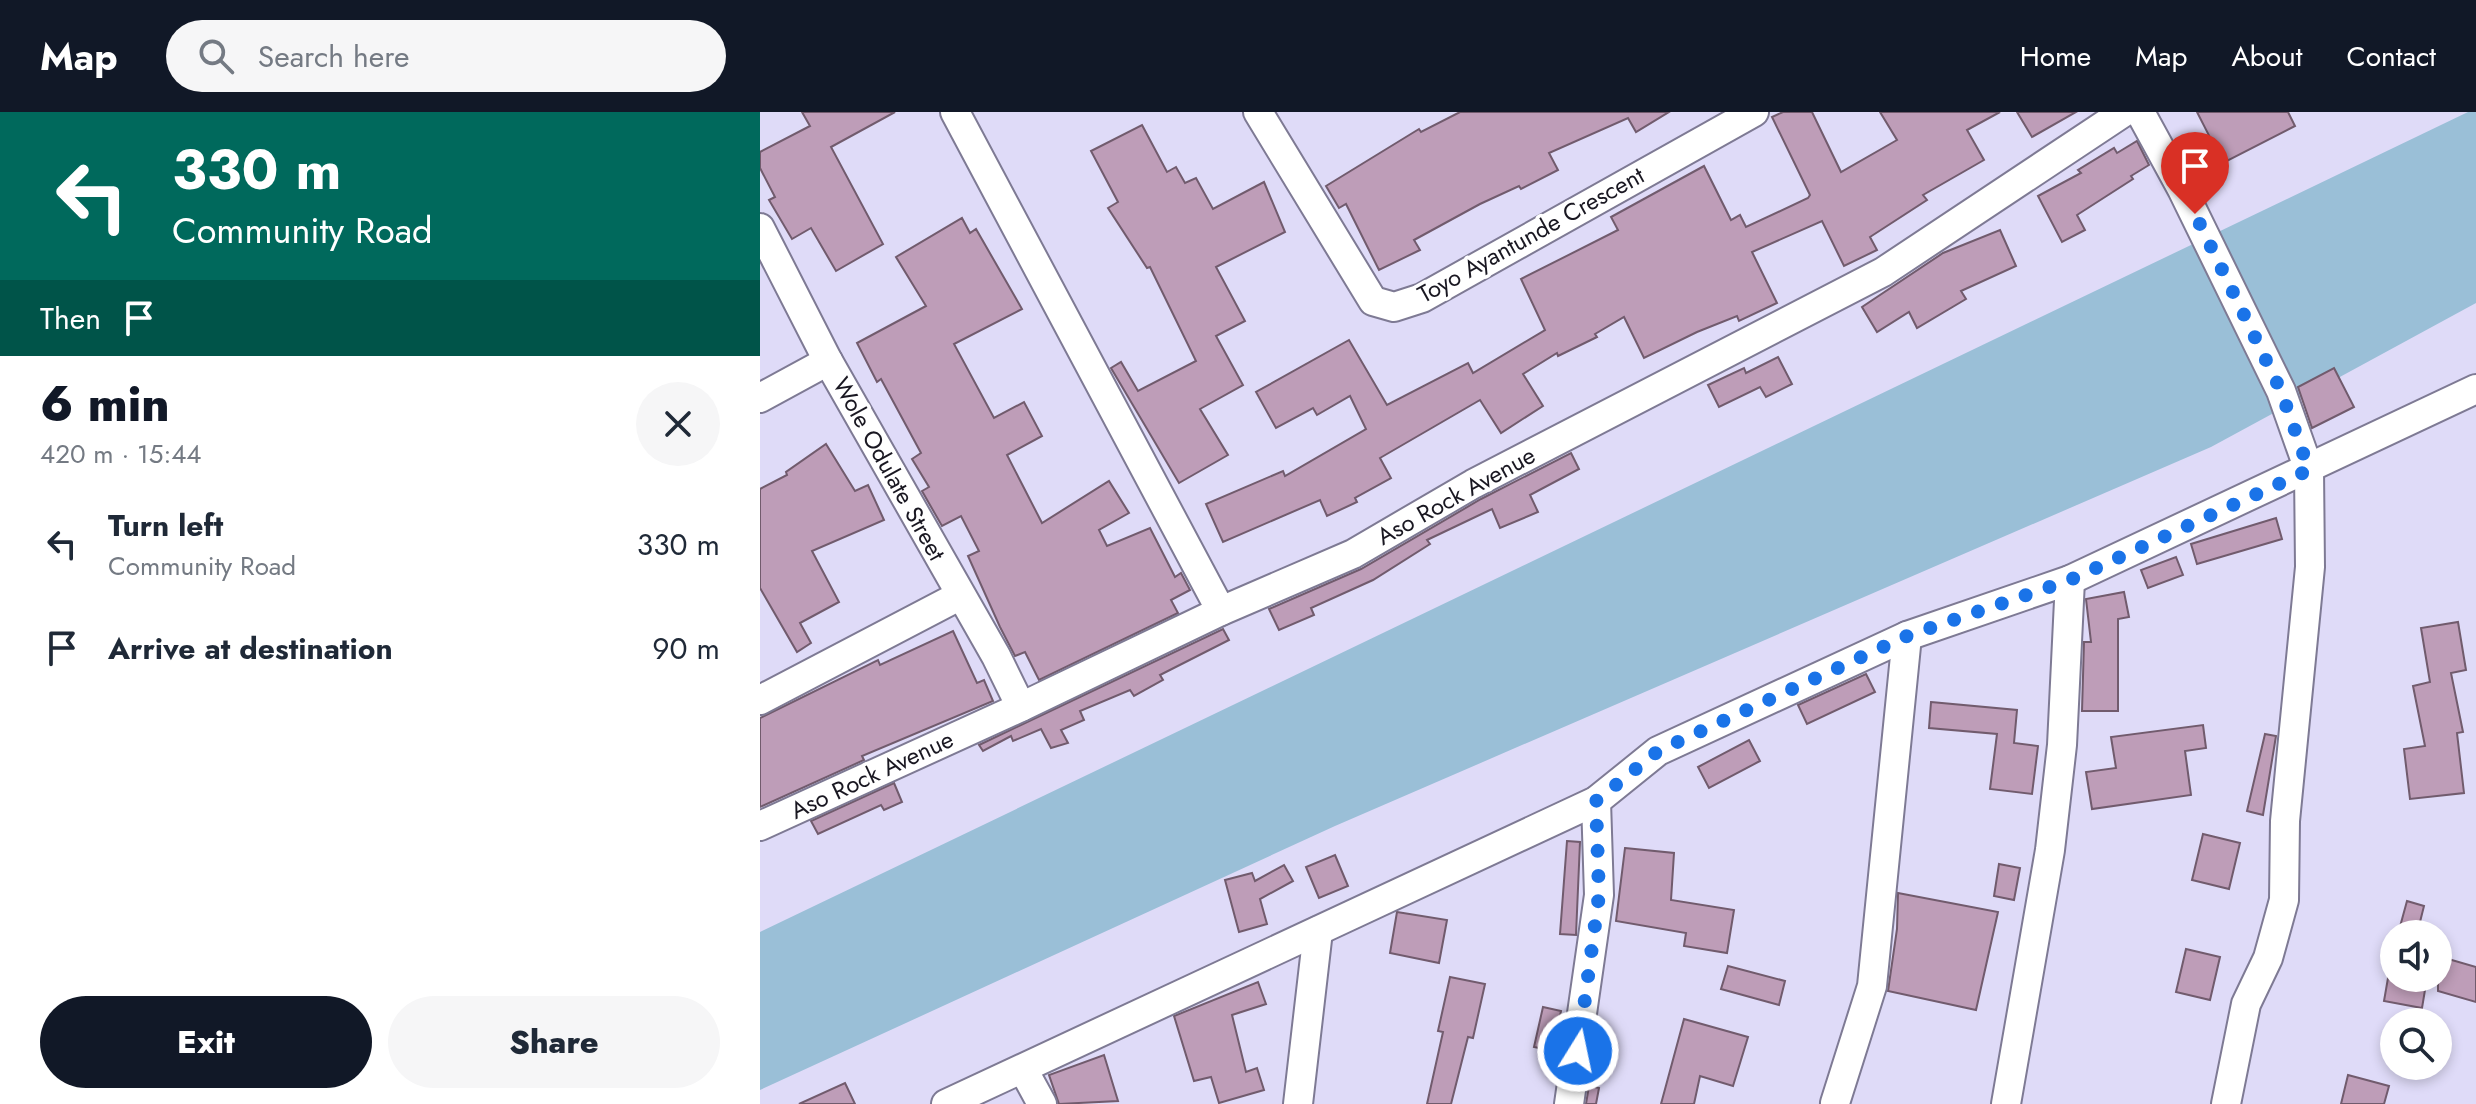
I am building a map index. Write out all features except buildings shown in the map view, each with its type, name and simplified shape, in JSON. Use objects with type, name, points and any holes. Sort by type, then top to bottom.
[{"type":"street","points":[[955,112],[1221,611]]},
{"type":"street","name":"Toyo Ayantunde Crescent","points":[[1258,112],[1373,301],[1394,307],[1422,298],[1754,112]]},
{"type":"street","name":"Aso Rock Avenue","points":[[760,826],[1021,707],[1221,611],[1353,554],[1473,484],[1883,272],[2124,112]]},
{"type":"street","points":[[2140,112],[2182,189],[2281,391],[2309,470],[2310,567],[2285,821],[2284,900],[2268,958],[2246,1004],[2226,1104]]},
{"type":"street","name":"Wole Odulate Street","points":[[760,228],[828,361],[959,596],[996,656],[1021,707]]},
{"type":"street","points":[[760,398],[828,361]]},
{"type":"street","points":[[946,1104],[1024,1071],[1596,801],[1658,751],[1907,636],[2070,580],[2476,389]]},
{"type":"street","points":[[2006,1104],[2050,850],[2062,745],[2070,580]]},
{"type":"street","points":[[760,700],[959,596]]},
{"type":"street","points":[[1835,1103],[1872,986],[1907,636]]},
{"type":"street","points":[[1569,1104],[1599,895],[1596,801]]},
{"type":"street","points":[[1298,1104],[1318,931]]},
{"type":"street","points":[[1024,1071],[1042,1104]]},
{"type":"water","points":[[2468,112],[2476,112],[2476,303],[2211,447],[1335,826],[760,1090],[760,932]]},
{"type":"route","points":[[1578,1051],[1599,895],[1596,801],[1623,777],[1658,751],[1907,636],[2070,580],[2309,470],[2281,391],[2195,214]]}]
